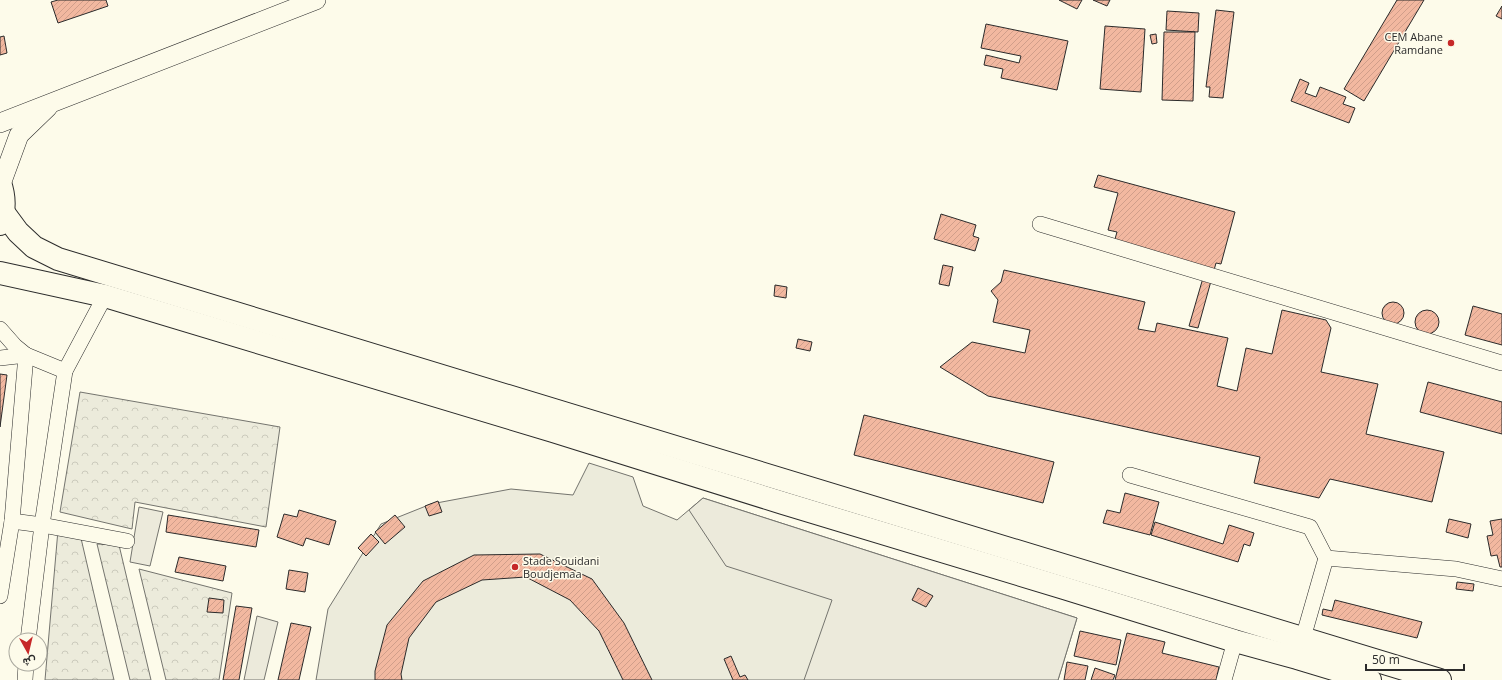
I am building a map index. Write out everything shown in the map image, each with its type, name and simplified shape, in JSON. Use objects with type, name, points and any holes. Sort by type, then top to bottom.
[{"type":"highway","points":[[0,183],[4,198],[2,219],[34,247],[58,259],[1440,680]]},
{"type":"highway","points":[[0,273],[105,296],[553,431],[783,503],[1236,641],[1370,680]]},
{"type":"main road","points":[[0,123],[316,0]]},
{"type":"main road","points":[[0,183],[19,135],[55,101]]},
{"type":"street","points":[[1040,224],[1502,363]]},
{"type":"street","points":[[29,632],[42,525],[65,371],[105,296]]},
{"type":"street","points":[[0,329],[15,346],[26,354],[65,371]]},
{"type":"street","points":[[0,358],[26,354]]},
{"type":"street","points":[[0,596],[12,521],[26,354]]},
{"type":"street","points":[[1130,475],[1310,527],[1326,558],[1303,638]]},
{"type":"street","points":[[12,521],[42,525],[126,541]]},
{"type":"street","points":[[1326,558],[1456,569],[1502,578]]},
{"type":"street","points":[[1224,680],[1236,641]]},
{"type":"green space","points":[[80,392],[280,427],[266,527],[135,502],[132,529],[60,512]]},
{"type":"green space","points":[[589,463],[633,477],[643,506],[677,520],[703,498],[1077,618],[1058,680],[316,680],[328,609],[381,524],[431,504],[511,489],[573,495]]},
{"type":"green space","points":[[58,530],[80,534],[114,680],[45,680],[46,672],[48,672],[48,645]]},
{"type":"green space","points":[[97,544],[119,545],[151,680],[130,680]]},
{"type":"green space","points":[[139,569],[232,593],[219,680],[166,680]]},
{"type":"shaded area","points":[[703,498],[1077,618],[1058,680],[804,680],[832,600],[726,566],[689,510]]},
{"type":"shaded area","points":[[139,507],[163,512],[150,566],[130,562]]},
{"type":"shaded area","points":[[257,616],[278,622],[264,680],[244,680]]},
{"type":"building","points":[[58,0],[106,0],[108,6],[58,23],[51,2]]},
{"type":"building","points":[[1059,0],[1082,0],[1077,9]]},
{"type":"building","points":[[1093,0],[1110,0],[1107,6]]},
{"type":"building","points":[[1397,0],[1424,0],[1364,101],[1344,89]]},
{"type":"building","points":[[1502,6],[1502,19],[1496,16]]},
{"type":"building","points":[[1216,10],[1234,12],[1223,98],[1209,97],[1210,87],[1206,87]]},
{"type":"building","points":[[1167,11],[1199,13],[1198,32],[1166,30]]},
{"type":"building","points":[[986,24],[1068,41],[1057,90],[1001,78],[1003,69],[984,65],[986,55],[1019,63],[1021,56],[981,48]]},
{"type":"building","points":[[1105,26],[1145,29],[1141,92],[1100,89]]},
{"type":"building","points":[[1164,32],[1195,32],[1193,101],[1162,100]]},
{"type":"building","points":[[1156,34],[1157,43],[1152,44],[1150,35]]},
{"type":"building","points":[[4,36],[7,53],[0,55],[0,37]]},
{"type":"building","points":[[1300,79],[1309,83],[1305,93],[1316,97],[1320,87],[1346,97],[1343,104],[1355,108],[1349,123],[1291,101]]},
{"type":"building","points":[[1098,175],[1235,212],[1221,264],[1216,263],[1198,328],[1189,326],[1205,271],[1113,246],[1117,232],[1108,230],[1118,193],[1094,187]]},
{"type":"building","points":[[941,214],[976,225],[973,236],[979,238],[975,251],[934,239]]},
{"type":"building","points":[[943,265],[953,267],[949,286],[939,284]]},
{"type":"building","points":[[1004,270],[1145,302],[1138,329],[1155,332],[1157,323],[1228,338],[1217,386],[1237,391],[1246,348],[1272,354],[1282,310],[1326,320],[1331,328],[1321,372],[1378,384],[1366,434],[1444,452],[1432,502],[1330,479],[1319,498],[1254,483],[1260,457],[988,396],[940,367],[972,342],[1025,353],[1030,330],[993,322],[998,300],[991,291],[1001,282]]},
{"type":"building","points":[[775,285],[787,287],[786,298],[774,296]]},
{"type":"building","points":[[1393,302],[1401,305],[1404,313],[1401,321],[1393,324],[1385,321],[1382,313],[1385,305]]},
{"type":"building","points":[[1473,306],[1502,314],[1502,345],[1465,335]]},
{"type":"building","points":[[1427,310],[1435,314],[1439,322],[1435,330],[1427,334],[1419,330],[1415,322],[1419,314]]},
{"type":"building","points":[[798,339],[812,342],[810,351],[796,348]]},
{"type":"building","points":[[0,374],[7,375],[0,427]]},
{"type":"building","points":[[1428,382],[1502,402],[1502,434],[1420,412]]},
{"type":"building","points":[[864,415],[1054,462],[1043,503],[854,455]]},
{"type":"building","points":[[1125,493],[1159,502],[1150,535],[1103,523],[1107,510],[1120,513]]},
{"type":"building","points":[[438,501],[442,512],[429,516],[425,506]]},
{"type":"building","points":[[299,510],[336,521],[329,545],[306,538],[303,546],[277,537],[284,514],[297,517]]},
{"type":"building","points":[[168,515],[259,530],[256,547],[166,532]]},
{"type":"building","points":[[395,515],[405,527],[385,544],[375,532]]},
{"type":"building","points":[[1449,519],[1471,524],[1468,538],[1446,532]]},
{"type":"building","points":[[1502,519],[1502,567],[1500,567],[1497,555],[1491,556],[1487,536],[1493,535],[1490,521]]},
{"type":"building","points":[[1155,522],[1223,544],[1229,525],[1254,533],[1250,546],[1244,544],[1238,562],[1151,535]]},
{"type":"building","points":[[371,534],[379,542],[366,556],[358,548]]},
{"type":"building","points":[[540,554],[592,579],[624,623],[652,680],[623,680],[599,631],[570,600],[526,577],[482,580],[436,602],[409,638],[401,674],[402,680],[375,680],[375,671],[387,625],[423,581],[474,555]]},
{"type":"building","points":[[179,557],[226,566],[223,581],[175,572]]},
{"type":"building","points":[[289,570],[308,573],[305,592],[286,589]]},
{"type":"building","points":[[1457,582],[1474,584],[1473,591],[1456,589]]},
{"type":"building","points":[[918,588],[933,596],[926,607],[912,600]]},
{"type":"building","points":[[209,598],[224,600],[223,613],[207,612]]},
{"type":"building","points":[[1335,600],[1422,622],[1417,638],[1322,615],[1323,609],[1332,611]]},
{"type":"building","points":[[236,606],[252,608],[239,680],[223,680]]},
{"type":"building","points":[[291,623],[311,627],[299,680],[278,680]]},
{"type":"building","points":[[1080,631],[1121,640],[1116,665],[1074,656]]},
{"type":"building","points":[[1127,633],[1165,642],[1162,653],[1219,667],[1216,680],[1115,680]]},
{"type":"building","points":[[731,656],[740,677],[745,675],[748,680],[733,680],[724,659]]},
{"type":"building","points":[[1067,662],[1088,666],[1085,680],[1064,680]]},
{"type":"building","points":[[1095,668],[1115,675],[1113,680],[1091,680]]},
{"type":"place","name":"CEM Abane Ramdane","points":[[1451,43]]},
{"type":"place","name":"Stade Souidani Boudjemaa","points":[[515,567]]}]
